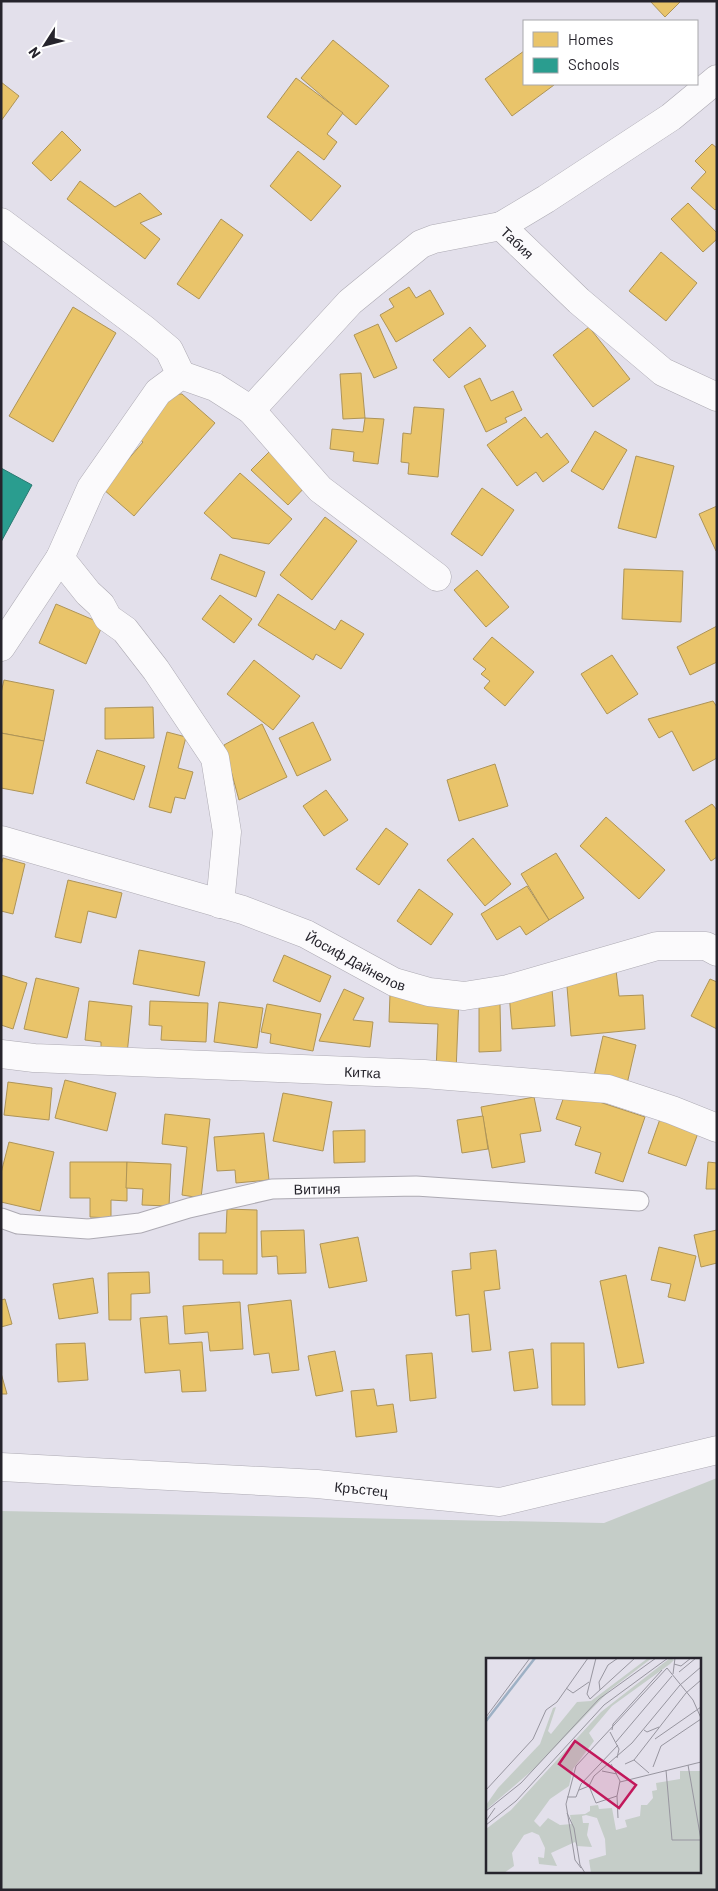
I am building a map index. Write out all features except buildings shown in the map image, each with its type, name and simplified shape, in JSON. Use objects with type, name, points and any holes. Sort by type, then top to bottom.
[{"type":"street","name":"Табия","points":[[717,79],[671,117],[546,200],[501,226],[579,301],[663,372],[717,397]]},
{"type":"street","points":[[1,222],[144,329],[169,350],[181,375],[215,387],[251,410],[320,488],[437,577]]},
{"type":"street","points":[[251,410],[350,302],[421,244],[434,239],[501,226]]},
{"type":"street","points":[[1,647],[60,558],[91,488],[158,392],[181,375]]},
{"type":"street","points":[[60,558],[88,593],[101,605],[108,618],[125,630],[146,657],[215,758],[227,832],[220,904]]},
{"type":"street","name":"Йосиф Дайнелов","points":[[1,840],[243,910],[306,934],[394,982],[429,992],[464,996],[508,989],[657,946],[713,945]]},
{"type":"street","name":"Китка","points":[[1,1054],[43,1058],[424,1074],[608,1089],[672,1110],[717,1128]]},
{"type":"street","name":"Кръстец","points":[[1,1467],[317,1484],[500,1502],[717,1450]]},
{"type":"lane","name":"Витиня","points":[[1,1218],[18,1224],[88,1229],[140,1223],[198,1206],[272,1189],[292,1188],[416,1186],[639,1201]]},
{"type":"shaded area","points":[[717,1478],[717,1890],[1,1890],[1,1511],[604,1523]]}]
